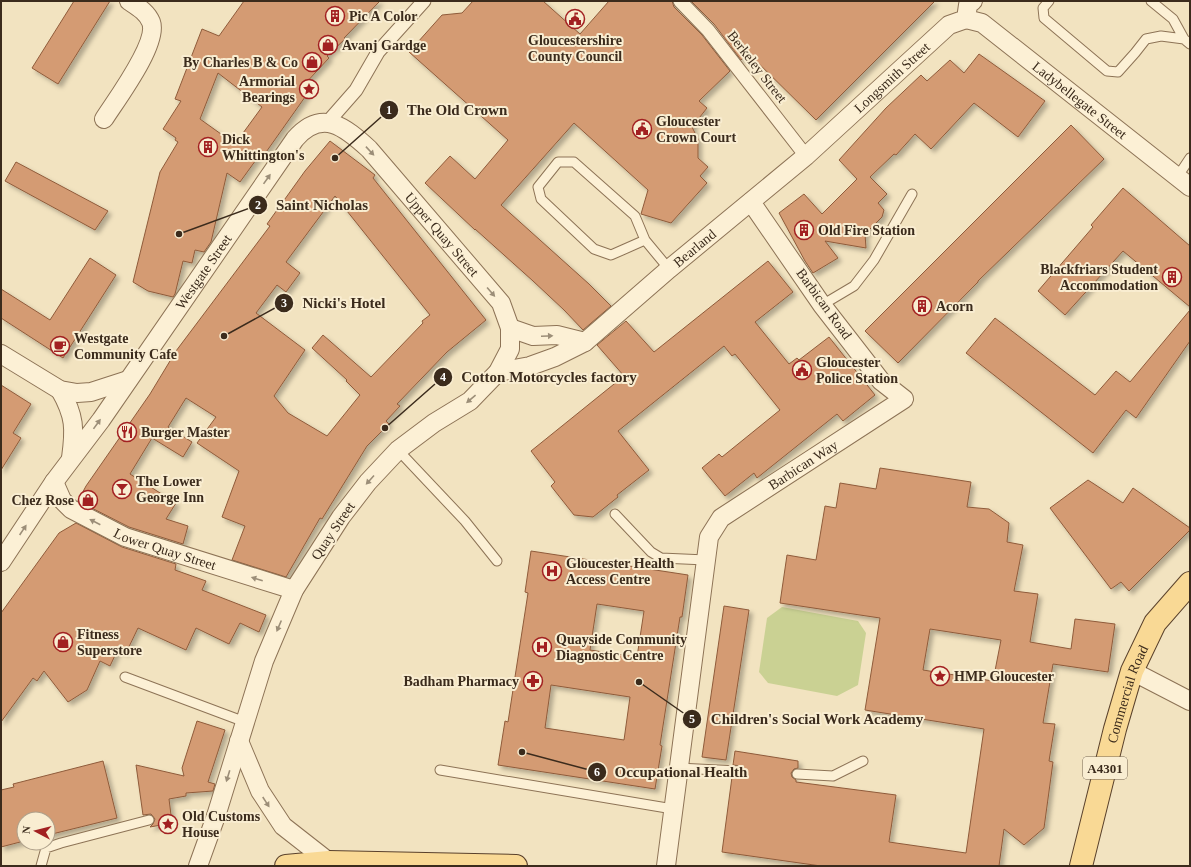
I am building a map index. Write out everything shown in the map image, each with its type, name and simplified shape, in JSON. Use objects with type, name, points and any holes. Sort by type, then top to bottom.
[{"type":"main road","name":"Commercial Road","points":[[1081,866],[1115,729],[1132,671],[1155,622],[1190,583]]},
{"type":"main road","points":[[286,866],[329,862],[516,866]]},
{"type":"street","points":[[104,119],[146,53],[152,33],[151,24],[145,12],[129,1]]},
{"type":"street","points":[[327,123],[356,90],[378,52],[424,1]]},
{"type":"street","name":"Berkeley Street","points":[[680,1],[708,30],[806,156]]},
{"type":"street","points":[[966,19],[968,5],[973,1]]},
{"type":"street","name":"Longsmith Street","points":[[806,156],[949,25],[966,19]]},
{"type":"street","name":"Ladybellegate Street","points":[[966,19],[982,23],[1184,182]]},
{"type":"street","name":"Upper Quay Street","points":[[327,123],[341,126],[369,149],[501,303],[510,328],[510,349],[498,372]]},
{"type":"street","name":"Westgate Street","points":[[1,562],[54,482],[128,380],[295,139],[309,126],[327,123]]},
{"type":"street","name":"Bearland","points":[[498,372],[530,366],[555,357],[585,342],[669,268],[806,156]]},
{"type":"street","name":"Barbican Road","points":[[751,202],[822,305],[881,381],[904,399]]},
{"type":"street","points":[[510,328],[533,336],[557,335],[585,342]]},
{"type":"street","points":[[1,354],[60,390],[77,393],[91,392],[128,380]]},
{"type":"street","name":"Quay Street","points":[[198,866],[216,816],[264,662],[294,590],[341,517],[368,482],[398,450],[434,423],[470,401],[498,372]]},
{"type":"street","points":[[60,390],[68,404],[72,416],[74,434],[71,459]]},
{"type":"street","name":"Barbican Way","points":[[706,560],[709,537],[721,518],[904,399]]},
{"type":"street","name":"Lower Quay Street","points":[[54,482],[62,500],[71,509],[125,537],[294,590]]},
{"type":"street","points":[[666,866],[706,560]]},
{"type":"street","points":[[1132,671],[1190,701]]},
{"type":"street","points":[[239,740],[260,791],[283,826],[329,862]]},
{"type":"lane","points":[[1049,1],[1043,8],[1044,18],[1107,71],[1118,72],[1146,39],[1161,36],[1187,42]]},
{"type":"lane","points":[[1151,1],[1173,19],[1187,42]]},
{"type":"lane","points":[[1184,182],[1190,158]]},
{"type":"lane","points":[[645,240],[611,255],[594,249],[541,199],[538,187],[558,162],[574,162],[635,216],[645,240],[669,268]]},
{"type":"lane","points":[[822,305],[854,286],[874,260],[912,194]]},
{"type":"lane","points":[[398,450],[465,521],[497,561]]},
{"type":"lane","points":[[615,514],[651,552],[661,558],[706,560]]},
{"type":"lane","points":[[125,677],[245,722]]},
{"type":"lane","points":[[797,774],[833,776],[862,760]]},
{"type":"lane","points":[[678,768],[738,771]]},
{"type":"lane","points":[[440,770],[673,809]]},
{"type":"lane","points":[[41,866],[46,848],[60,842],[149,820]]},
{"type":"green space","points":[[782,607],[858,621],[866,633],[858,685],[837,696],[768,683],[759,672],[767,618]]},
{"type":"building","points":[[74,1],[110,1],[58,84],[32,68]]},
{"type":"building","points":[[244,1],[380,1],[327,56],[329,58],[304,85],[310,90],[264,155],[261,153],[240,182],[227,173],[211,242],[204,252],[195,250],[192,263],[183,261],[173,297],[148,291],[133,282],[160,172],[178,142],[175,140],[176,138],[163,129],[181,101],[175,99],[202,29],[219,36]],"holes":[[[218,73],[262,107],[235,144],[200,119]]]},
{"type":"building","points":[[473,1],[543,1],[580,34],[609,1],[672,1],[674,7],[702,35],[730,71],[699,101],[707,108],[692,127],[698,139],[698,158],[708,167],[700,176],[707,183],[671,223],[641,214],[648,190],[574,123],[501,205],[589,284],[611,306],[583,330],[533,281],[475,230],[425,183],[450,156],[475,179],[508,140],[409,52],[442,15],[462,13]]},
{"type":"building","points":[[691,1],[935,1],[816,120],[748,53],[741,60],[714,24]]},
{"type":"building","points":[[979,54],[1045,101],[1018,137],[974,103],[931,149],[915,134],[896,155],[894,154],[870,177],[887,194],[878,203],[884,210],[882,217],[865,234],[866,248],[825,241],[838,258],[813,273],[779,213],[804,194],[822,214],[857,179],[839,160],[886,108],[921,75],[927,81],[950,60],[964,73]]},
{"type":"building","points":[[1071,125],[1104,159],[978,281],[898,363],[865,331]]},
{"type":"building","points":[[330,141],[375,175],[373,178],[486,320],[447,352],[397,404],[400,406],[386,421],[389,424],[367,446],[322,519],[320,518],[286,577],[232,560],[245,526],[222,517],[239,471],[197,443],[216,417],[186,398],[168,427],[192,442],[183,457],[152,438],[130,474],[176,503],[166,519],[188,526],[183,544],[129,527],[78,501],[86,486],[150,394],[176,351],[270,226],[267,224],[305,171]],"holes":[[[335,196],[430,315],[422,321],[423,323],[371,377],[323,335],[312,348],[347,380],[346,381],[360,395],[327,436],[288,413],[274,396],[305,350],[256,313],[277,285],[286,292],[300,273],[286,262]]]},
{"type":"building","points":[[16,162],[108,211],[95,230],[5,181]]},
{"type":"building","name":"Blackfriars Student Accommodation","points":[[1123,188],[1190,246],[1190,307],[1123,251],[1065,315],[1038,291],[1093,227],[1091,225]]},
{"type":"building","points":[[90,258],[116,275],[63,358],[1,318],[1,289],[50,320]]},
{"type":"building","name":"Gloucester Police Station","points":[[768,261],[793,292],[755,322],[789,364],[797,358],[799,360],[829,337],[875,395],[843,421],[837,414],[757,478],[754,473],[725,496],[702,468],[719,454],[722,457],[780,410],[735,354],[732,356],[724,346],[618,431],[649,470],[617,495],[618,497],[593,517],[574,515],[551,486],[555,482],[531,451],[624,376],[597,345],[626,321],[654,352]]},
{"type":"building","points":[[1190,310],[1190,341],[1136,418],[1126,410],[1093,453],[966,353],[995,318],[1095,395],[1116,371],[1130,382]]},
{"type":"building","points":[[1,385],[31,404],[13,433],[21,438],[1,470]]},
{"type":"building","points":[[880,468],[971,482],[967,507],[989,509],[1009,523],[1007,542],[1023,545],[1014,591],[1038,594],[1030,642],[1071,649],[1075,619],[1115,624],[1108,672],[1053,664],[1043,723],[1055,724],[1049,761],[1053,762],[1044,828],[1024,845],[1004,829],[999,866],[821,866],[722,852],[732,777],[740,776],[744,772],[741,766],[733,765],[735,751],[798,761],[798,768],[794,769],[791,773],[796,782],[896,795],[889,842],[966,853],[984,729],[865,710],[880,618],[780,603],[787,555],[816,560],[825,506],[836,508],[840,483],[876,489]],"holes":[[[930,629],[1001,640],[993,681],[923,670]]]},
{"type":"building","points":[[1088,480],[1123,503],[1133,488],[1190,528],[1190,530],[1129,591],[1121,582],[1111,589],[1050,508]]},
{"type":"building","points":[[76,523],[122,547],[176,564],[175,570],[206,581],[202,590],[266,615],[259,632],[240,623],[229,644],[196,628],[186,650],[138,628],[126,653],[118,649],[110,666],[100,661],[87,690],[68,702],[44,671],[37,681],[33,678],[1,722],[1,613],[59,533]]},
{"type":"building","points":[[531,551],[688,575],[660,745],[662,746],[655,789],[498,765],[505,721],[508,722],[528,593],[525,592]],"holes":[[[597,604],[644,611],[637,657],[590,650]],[[551,685],[630,697],[624,740],[545,728]]]},
{"type":"building","points":[[724,606],[749,610],[726,760],[702,757]]},
{"type":"building","points":[[197,721],[225,730],[208,782],[215,784],[213,791],[186,793],[186,796],[169,799],[172,823],[150,827],[155,819],[151,814],[143,815],[136,765],[184,776],[182,768]]},
{"type":"building","points":[[103,761],[117,818],[56,833],[56,811],[16,811],[16,843],[1,847],[1,790],[14,787],[13,784]]},
{"type":"place","name":"Pic A Color","points":[[335,16]]},
{"type":"place","name":"Gloucestershire County Council","points":[[575,19]]},
{"type":"place","name":"Avanj Gardge","points":[[328,45]]},
{"type":"place","name":"By Charles B & Co","points":[[312,62]]},
{"type":"place","name":"Armorial Bearings","points":[[309,89]]},
{"type":"place","name":"Gloucester Crown Court","points":[[642,129]]},
{"type":"place","name":"Dick Whittington's","points":[[208,147]]},
{"type":"place","name":"The Old Crown","points":[[335,158]]},
{"type":"place","name":"Old Fire Station","points":[[804,230]]},
{"type":"place","name":"Saint Nicholas","points":[[179,234]]},
{"type":"place","name":"Blackfriars Student Accommodation","points":[[1172,277]]},
{"type":"place","name":"Acorn","points":[[922,306]]},
{"type":"place","name":"Nicki's Hotel","points":[[224,336]]},
{"type":"place","name":"Westgate Community Cafe","points":[[60,346]]},
{"type":"place","name":"Gloucester Police Station","points":[[802,370]]},
{"type":"place","name":"Cotton Motorcycles factory","points":[[385,428]]},
{"type":"place","name":"Burger Master","points":[[127,432]]},
{"type":"place","name":"The Lower George Inn","points":[[122,489]]},
{"type":"place","name":"Chez Rose","points":[[88,500]]},
{"type":"place","name":"Gloucester Health Access Centre","points":[[552,571]]},
{"type":"place","name":"Fitness Superstore","points":[[63,642]]},
{"type":"place","name":"Quayside Community Diagnostic Centre","points":[[542,647]]},
{"type":"place","name":"HMP Gloucester","points":[[940,676]]},
{"type":"place","name":"Badham Pharmacy","points":[[533,681]]},
{"type":"place","name":"Children's Social Work Academy","points":[[639,682]]},
{"type":"place","name":"Occupational Health","points":[[522,752]]},
{"type":"place","name":"Old Customs House","points":[[168,824]]}]
